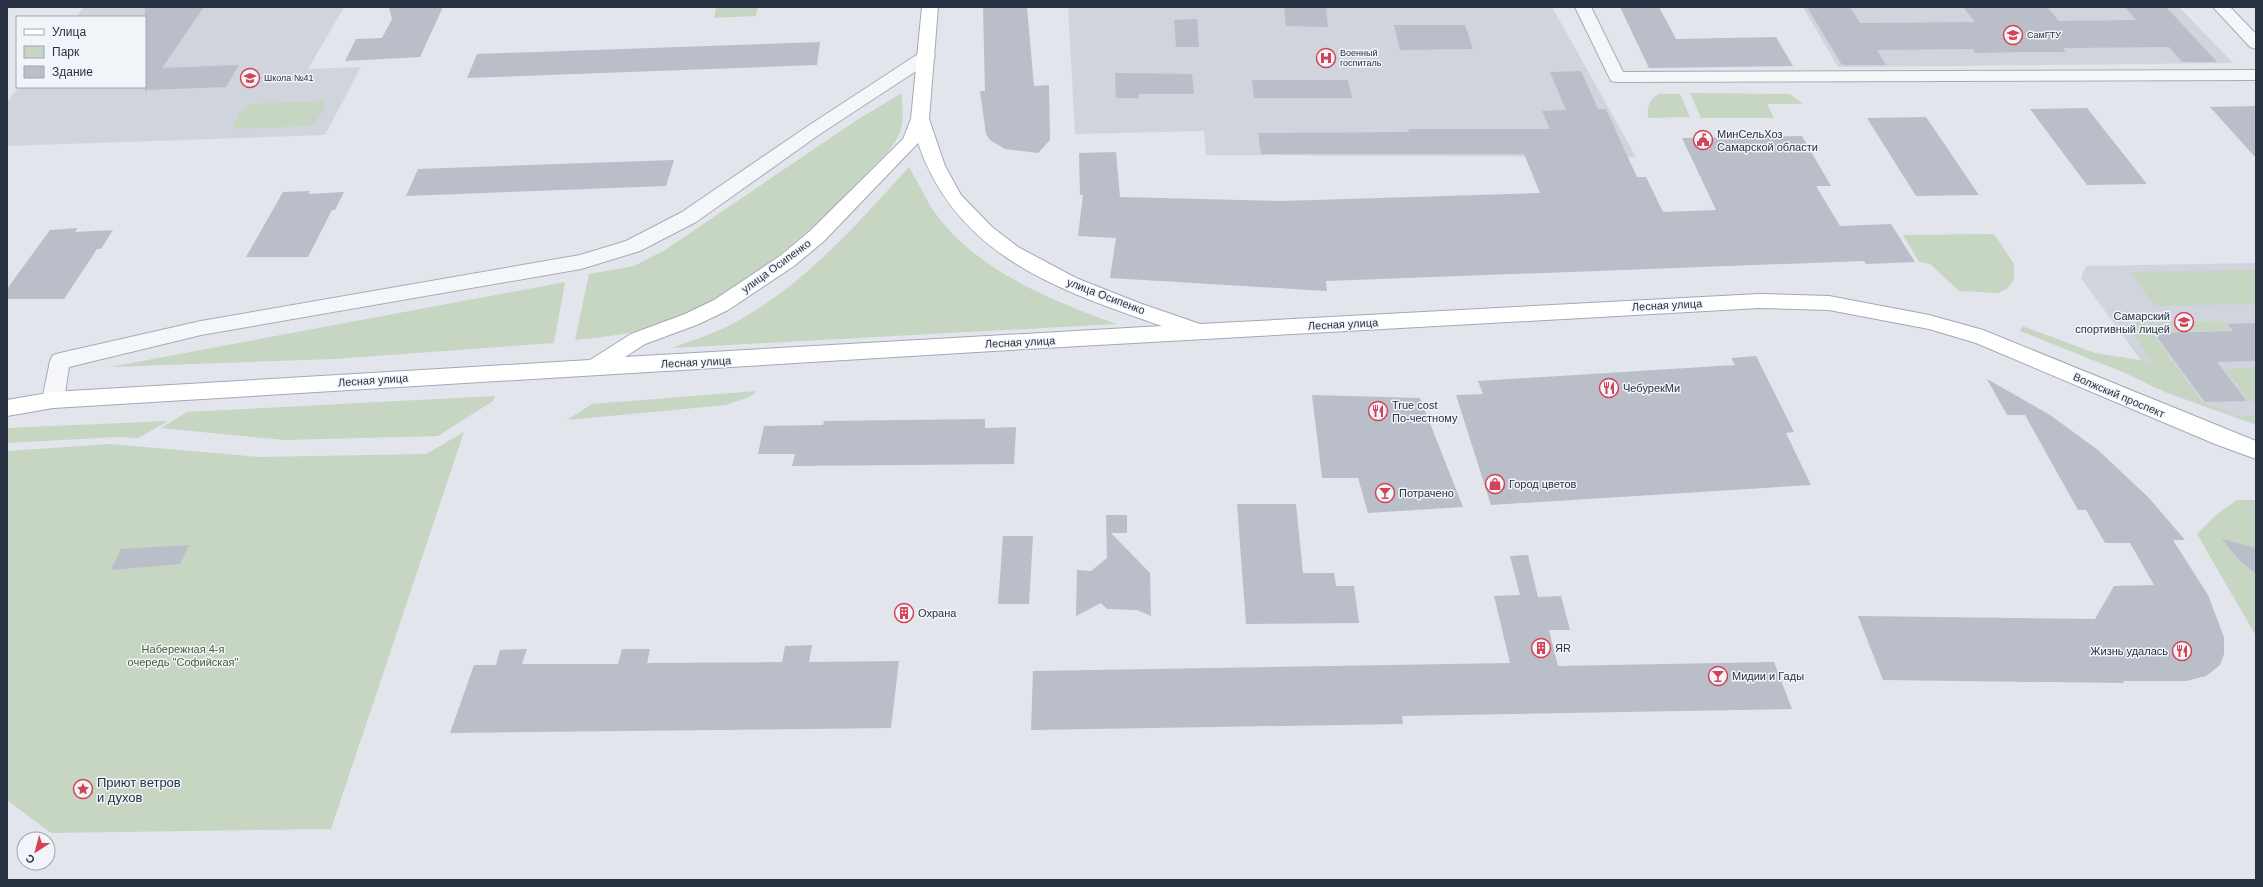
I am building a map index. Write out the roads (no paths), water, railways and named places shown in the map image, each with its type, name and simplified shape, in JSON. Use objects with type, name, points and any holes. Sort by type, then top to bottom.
[{"type":"main road","name":"улица Осипенко","points":[[595,367],[638,338],[692,319],[721,305],[787,261],[817,236],[911,141],[920,119],[927,56],[930,7]]},
{"type":"main road","name":"улица Осипенко","points":[[920,119],[932,159],[944,184],[962,209],[996,240],[1040,269],[1103,298],[1202,332]]},
{"type":"main road","name":"Лесная улица","points":[[7,408],[53,400],[1587,309],[1759,301],[1829,303],[1929,322],[1983,338]]},
{"type":"main road","name":"Волжский проспект","points":[[1983,338],[2216,435],[2256,450]]},
{"type":"main road","name":"Лесная улица","points":[[7,393],[53,400]]},
{"type":"street","points":[[1582,7],[1617,77],[2256,75]]},
{"type":"street","points":[[2221,7],[2256,44]]},
{"type":"street","points":[[53,400],[60,361],[201,328],[581,262],[633,246],[689,217],[808,134],[927,56]]},
{"type":"place","name":"СамГТУ","points":[[2013,35]]},
{"type":"place","name":"Военный госпиталь","points":[[1326,58]]},
{"type":"place","name":"Школа №41","points":[[250,78]]},
{"type":"place","name":"МинСельХоз Самарской области","points":[[1703,140]]},
{"type":"place","name":"Самарский спортивный лицей","points":[[2184,322]]},
{"type":"place","name":"ЧебурекМи","points":[[1609,388]]},
{"type":"place","name":"True cost По-честному","points":[[1378,411]]},
{"type":"place","name":"Город цветов","points":[[1495,484]]},
{"type":"place","name":"Потрачено","points":[[1385,493]]},
{"type":"place","name":"Охрана","points":[[904,613]]},
{"type":"place","name":"ЯR","points":[[1541,648]]},
{"type":"place","name":"Жизнь удалась","points":[[2182,651]]},
{"type":"place","name":"Мидии и Гады","points":[[1718,676]]},
{"type":"place","name":"Приют ветров и духов","points":[[83,789]]},
{"type":"park label","name":"Набережная 4-я очередь \"Софийская\"","points":[[183,655]]}]
